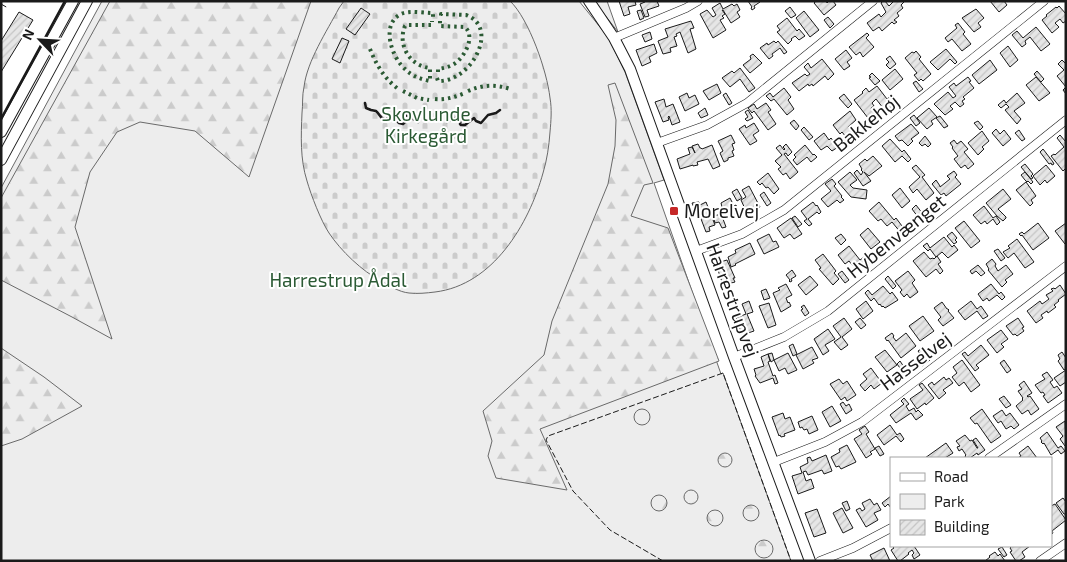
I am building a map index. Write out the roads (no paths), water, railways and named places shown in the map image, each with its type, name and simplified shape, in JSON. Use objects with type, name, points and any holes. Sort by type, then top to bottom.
[{"type":"street","points":[[1,132],[73,1]]},
{"type":"street","points":[[1,160],[87,1]]},
{"type":"street","name":"Harrestrupvej","points":[[589,1],[614,38],[630,69],[810,561]]},
{"type":"street","points":[[614,38],[686,8],[698,1]]},
{"type":"street","points":[[657,143],[707,125],[747,103],[873,1]]},
{"type":"street","name":"Bakkehøj","points":[[696,250],[742,234],[784,210],[1044,1]]},
{"type":"street","name":"Hybenvænget","points":[[734,357],[784,337],[828,311],[1066,120]]},
{"type":"street","name":"Hasselvej","points":[[774,462],[825,442],[862,422],[1066,266]]},
{"type":"street","points":[[990,457],[1066,404]]},
{"type":"street","points":[[820,561],[854,548],[890,529]]},
{"type":"street","points":[[1040,561],[1066,543]]},
{"type":"place","name":"Morelvej","points":[[674,211]]},
{"type":"park label","name":"Skovlunde Kirkegård","points":[[426,125]]},
{"type":"park label","name":"Harrestrup Ådal","points":[[338,280]]}]
